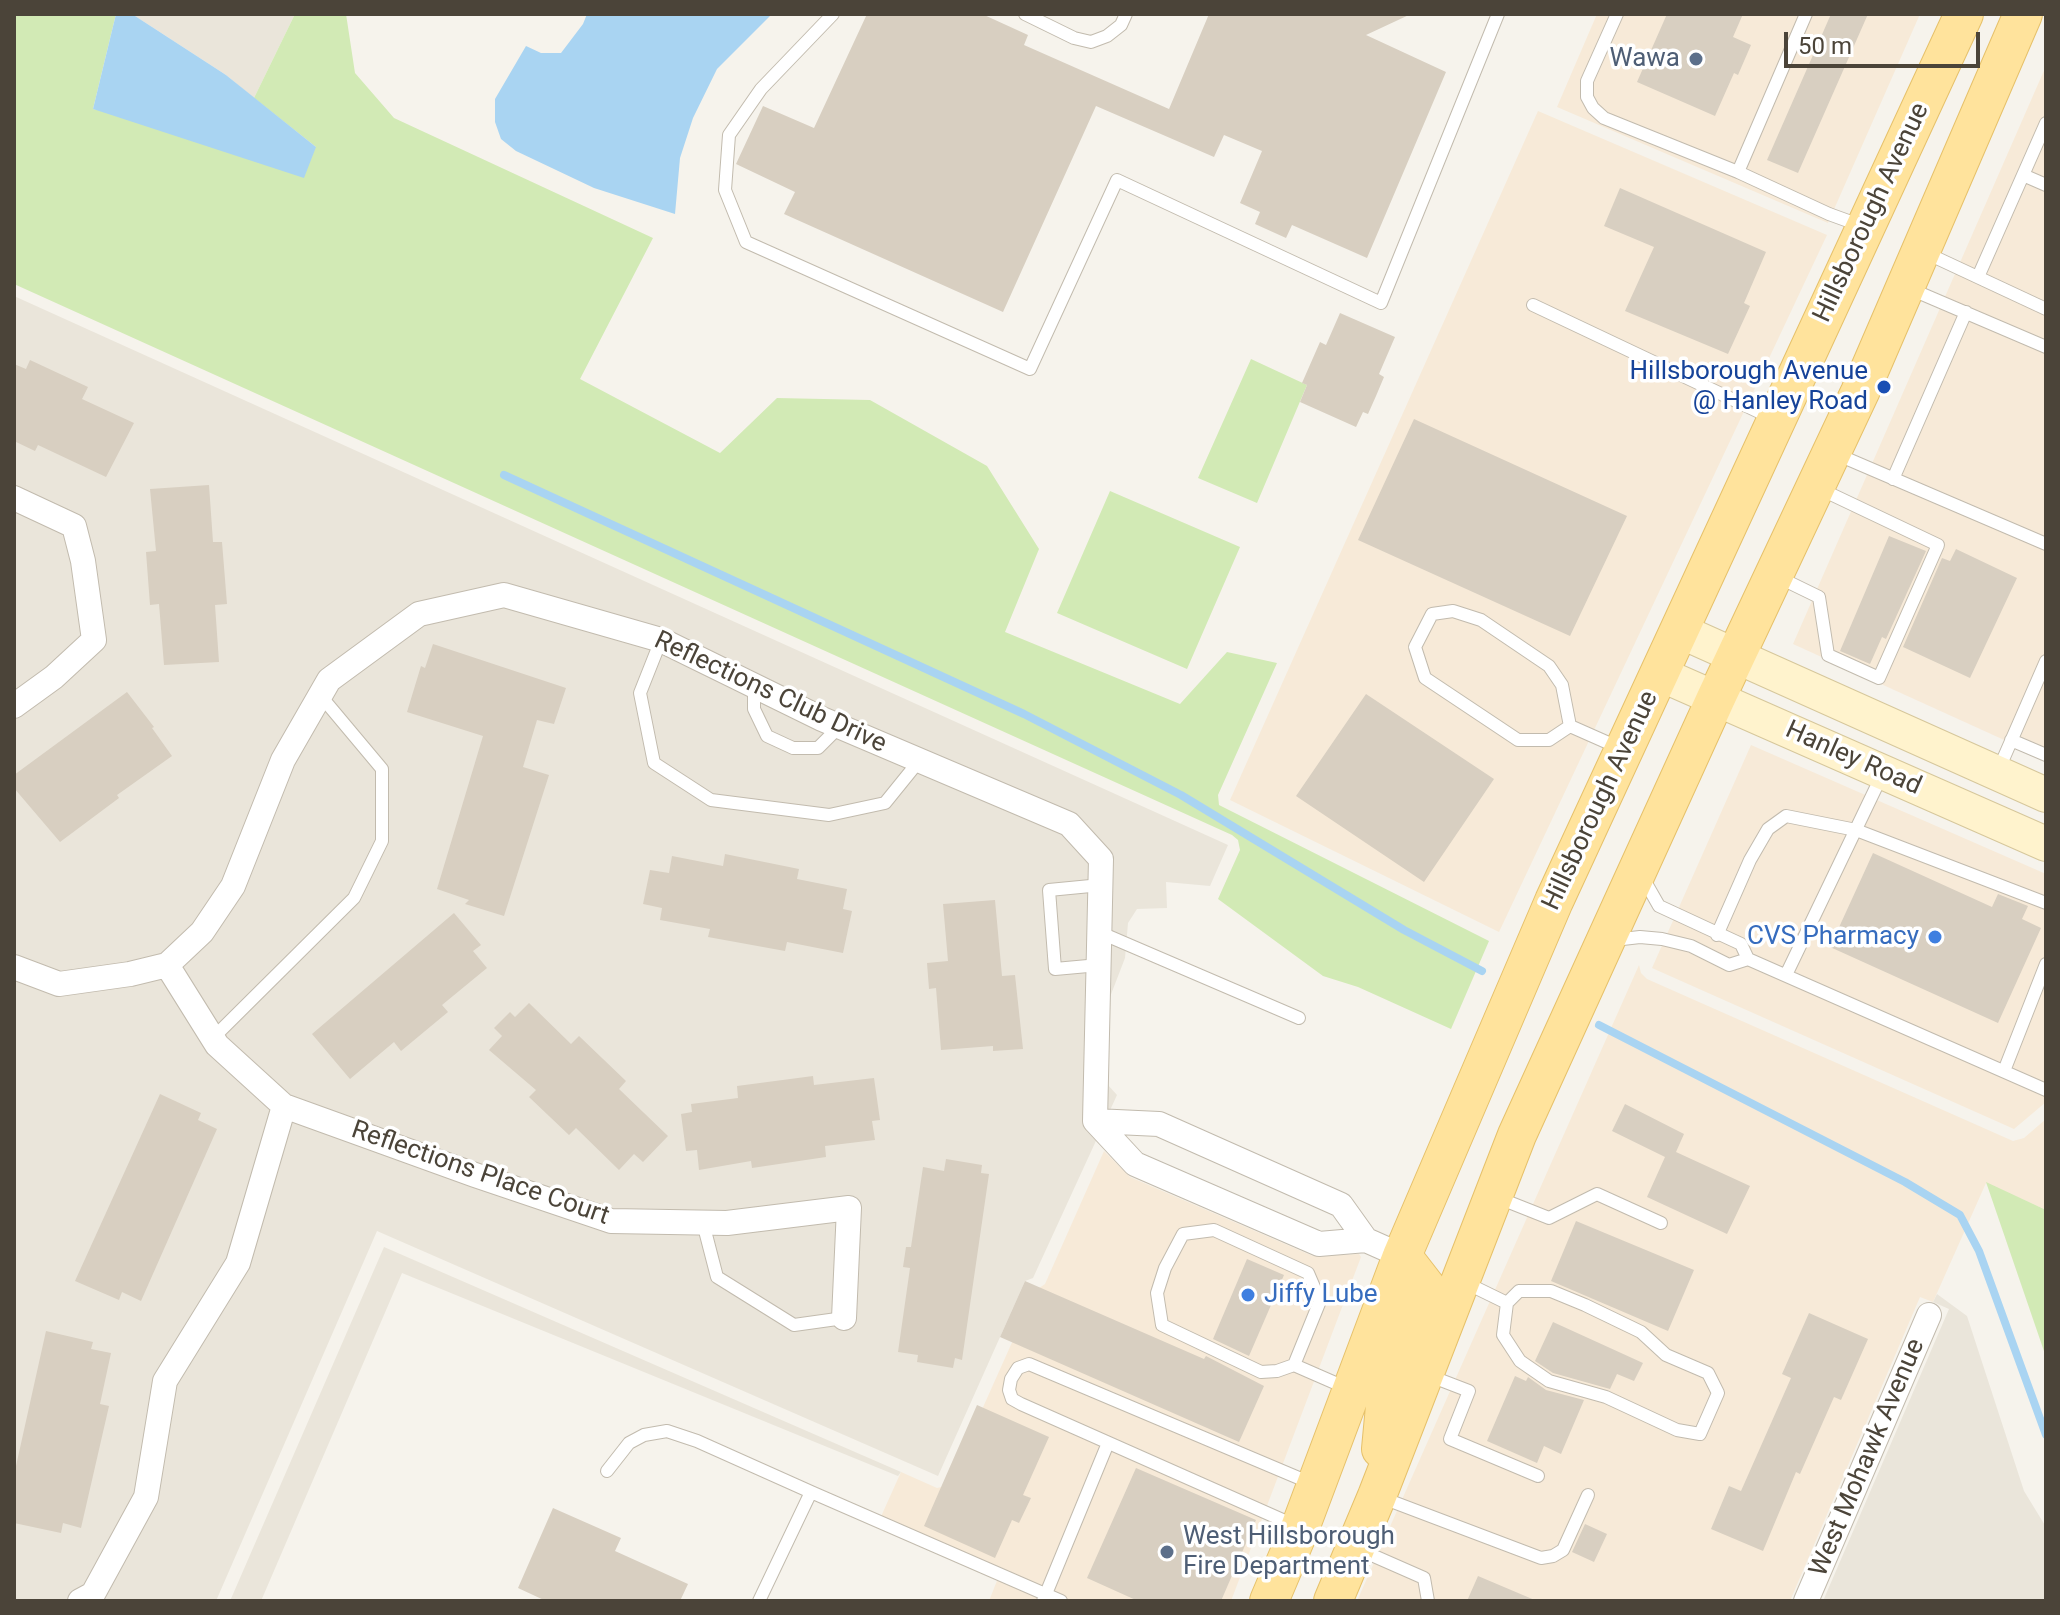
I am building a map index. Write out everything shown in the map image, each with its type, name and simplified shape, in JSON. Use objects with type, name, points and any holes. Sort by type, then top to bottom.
[{"type":"main road","name":"Hillsborough Avenue","points":[[1269,1601],[1300,1528],[1402,1256],[1554,901],[1964,14]]},
{"type":"main road","points":[[1333,1601],[1517,1135],[1906,286],[2023,14]]},
{"type":"main road","name":"Hanley Road","points":[[1680,631],[2046,795]]},
{"type":"main road","name":"Hanley Road","points":[[1660,674],[2046,844]]},
{"type":"main road","points":[[1377,1496],[1386,1396],[1426,1287],[1402,1256]]},
{"type":"main road","points":[[1298,1601],[1321,1543],[1346,1408]]},
{"type":"street","points":[[14,498],[74,526],[83,561],[94,640],[54,677],[14,706]]},
{"type":"street","name":"Reflections Club Drive","points":[[14,967],[59,984],[130,974],[167,965],[202,932],[233,886],[283,760],[329,680],[419,614],[504,595],[661,640],[839,727],[1069,824],[1101,859],[1095,1121]]},
{"type":"street","name":"Reflections Place Court","points":[[167,965],[217,1045],[284,1106],[611,1221],[727,1223],[849,1208],[844,1318]]},
{"type":"street","points":[[80,1601],[93,1594],[146,1497],[165,1381],[238,1263],[284,1106]]},
{"type":"street","points":[[1095,1121],[1159,1124],[1341,1205],[1366,1240]]},
{"type":"street","points":[[1095,1121],[1135,1164],[1319,1244],[1366,1240],[1402,1256]]},
{"type":"street","name":"West Mohawk Avenue","points":[[1806,1601],[1929,1315]]},
{"type":"lane","points":[[833,14],[761,89],[729,135],[725,190],[746,242],[1030,369],[1117,180],[1381,303],[1498,14]]},
{"type":"lane","points":[[1025,14],[1074,38],[1091,42],[1107,36],[1121,25],[1126,14]]},
{"type":"lane","points":[[1617,14],[1587,81],[1587,97],[1604,118],[1866,227]]},
{"type":"lane","points":[[1738,172],[1806,14]]},
{"type":"lane","points":[[1978,277],[2046,123]]},
{"type":"lane","points":[[2023,175],[2046,185]]},
{"type":"lane","points":[[1921,251],[2046,309]]},
{"type":"lane","points":[[1906,286],[2046,347]]},
{"type":"lane","points":[[1533,305],[1777,421]]},
{"type":"lane","points":[[1893,479],[1966,312]]},
{"type":"lane","points":[[1831,452],[2046,544]]},
{"type":"lane","points":[[1774,575],[1819,597],[1828,655],[1879,678],[1938,545],[1815,486]]},
{"type":"lane","points":[[1453,611],[1481,620],[1549,666],[1562,685],[1570,726],[1549,740],[1518,740],[1425,678],[1415,647],[1432,614],[1453,611]]},
{"type":"lane","points":[[661,640],[640,693],[654,763],[711,800],[829,815],[885,803],[919,761]]},
{"type":"lane","points":[[1997,773],[2046,661]]},
{"type":"lane","points":[[754,686],[754,709],[767,736],[793,748],[818,748],[839,727]]},
{"type":"lane","points":[[213,1038],[354,898],[382,841],[382,769],[320,695]]},
{"type":"lane","points":[[1570,726],[1625,750]]},
{"type":"lane","points":[[2011,740],[2046,755]]},
{"type":"lane","points":[[1786,975],[1883,772]]},
{"type":"lane","points":[[1717,935],[1750,860],[1768,829],[1786,816],[1856,830],[2046,903]]},
{"type":"lane","points":[[1638,868],[1659,906],[1741,944],[1748,959]]},
{"type":"lane","points":[[1099,965],[1055,969],[1049,890],[1101,885]]},
{"type":"lane","points":[[1101,933],[1299,1018]]},
{"type":"lane","points":[[1605,941],[1640,937],[1662,939],[1691,946],[1729,965],[1748,959],[2046,1090]]},
{"type":"lane","points":[[2004,1071],[2046,964]]},
{"type":"lane","points":[[1493,1195],[1549,1218],[1597,1194],[1661,1223]]},
{"type":"lane","points":[[703,1223],[717,1277],[794,1325],[844,1318]]},
{"type":"lane","points":[[1214,1230],[1308,1273],[1320,1301],[1294,1365],[1261,1372],[1162,1325],[1157,1293],[1165,1268],[1183,1234],[1214,1230]]},
{"type":"lane","points":[[1459,1280],[1507,1303]]},
{"type":"lane","points":[[1519,1291],[1551,1291],[1641,1332],[1666,1355],[1708,1373],[1718,1393],[1700,1434],[1677,1430],[1606,1397],[1549,1381],[1520,1361],[1503,1335],[1507,1303],[1519,1291]]},
{"type":"lane","points":[[1300,1528],[1012,1399],[1009,1390],[1011,1379],[1018,1368],[1029,1364],[1316,1485]]},
{"type":"lane","points":[[1294,1365],[1346,1408]]},
{"type":"lane","points":[[1423,1373],[1469,1391],[1450,1439],[1538,1476]]},
{"type":"lane","points":[[607,1471],[629,1443],[644,1435],[667,1431],[697,1441],[1044,1598],[1061,1601]]},
{"type":"lane","points":[[1044,1598],[1108,1443]]},
{"type":"lane","points":[[759,1601],[811,1492]]},
{"type":"lane","points":[[1377,1496],[1541,1558],[1563,1550],[1588,1495]]},
{"type":"lane","points":[[1355,1548],[1424,1578],[1428,1601]]},
{"type":"shaded area","points":[[132,14],[295,14],[254,98],[226,75]]},
{"type":"shaded area","points":[[1597,14],[1920,14],[1828,223],[1557,107]]},
{"type":"shaded area","points":[[2046,66],[2046,759],[1793,644]]},
{"type":"shaded area","points":[[1538,111],[1827,235],[1499,932],[1230,800]]},
{"type":"shaded area","points":[[14,296],[1228,845],[1210,886],[1166,882],[1167,908],[1137,909],[1128,923],[1125,958],[1100,1023],[1108,1085],[1117,1095],[1033,1278],[1025,1281],[938,1476],[377,1231],[216,1601],[14,1601]]},
{"type":"shaded area","points":[[1751,745],[2046,874],[2046,1102],[2014,1129],[1652,968]]},
{"type":"shaded area","points":[[1639,965],[1647,979],[2013,1141],[2024,1138],[2046,1119],[2046,1210],[1986,1183],[1933,1302],[1920,1297],[1790,1601],[1357,1601]]},
{"type":"shaded area","points":[[1104,1151],[1130,1177],[1313,1256],[1359,1254],[1361,1257],[1231,1601],[989,1601],[1002,1568],[879,1521],[901,1472],[937,1488],[950,1481],[1035,1291],[1045,1284]]},
{"type":"shaded area","points":[[384,1247],[901,1472],[898,1476],[402,1273],[261,1601],[230,1601]]},
{"type":"shaded area","points":[[1937,1294],[1967,1316],[2024,1491],[2046,1527],[2046,1601],[1823,1601],[1949,1309],[1933,1302]]},
{"type":"green space","points":[[14,14],[116,14],[93,109],[316,147],[254,98],[295,14],[346,14],[355,73],[394,118],[653,238],[580,379],[720,453],[777,398],[870,400],[987,466],[1039,549],[1005,632],[1180,704],[1227,652],[1277,663],[1218,795],[1219,805],[1489,941],[1451,1029],[1358,987],[1323,976],[1218,899],[1240,850],[1238,840],[1232,835],[14,284]]},
{"type":"green space","points":[[1251,359],[1307,385],[1257,503],[1198,478]]},
{"type":"green space","points":[[1110,491],[1240,547],[1187,669],[1057,613]]},
{"type":"green space","points":[[1986,1182],[2046,1210],[2046,1357]]},
{"type":"water","points":[[116,14],[132,14],[226,75],[316,147],[304,178],[93,109]]},
{"type":"water","points":[[587,14],[772,14],[717,69],[693,118],[680,158],[675,214],[594,188],[516,151],[501,139],[495,122],[495,99],[526,46],[541,53],[561,53]]},
{"type":"building","points":[[867,14],[982,14],[1028,35],[1024,45],[1169,109],[1209,14],[1411,14],[1366,35],[1446,72],[1367,258],[1292,225],[1286,238],[1255,224],[1260,212],[1240,203],[1262,151],[1224,135],[1214,157],[1096,106],[1003,312],[784,214],[795,192],[736,164],[763,106],[814,128]]},
{"type":"building","name":"Wawa","points":[[1667,14],[1743,14],[1733,37],[1751,45],[1738,75],[1734,73],[1715,116],[1637,82]]},
{"type":"building","points":[[1831,14],[1868,14],[1798,173],[1767,160]]},
{"type":"building","points":[[1620,188],[1766,252],[1744,303],[1750,306],[1728,354],[1625,311],[1654,247],[1604,226]]},
{"type":"building","points":[[1340,313],[1395,337],[1379,374],[1384,377],[1376,396],[1368,414],[1363,412],[1356,427],[1300,402],[1307,385],[1302,383],[1320,342],[1326,345]]},
{"type":"building","points":[[30,360],[88,387],[82,399],[134,423],[106,477],[38,445],[35,451],[14,441],[14,364],[26,369]]},
{"type":"building","points":[[1414,419],[1627,516],[1570,636],[1358,540]]},
{"type":"building","points":[[209,485],[213,542],[222,542],[227,604],[215,605],[219,662],[164,665],[159,604],[150,605],[146,552],[156,551],[150,489]]},
{"type":"building","points":[[1889,536],[1926,551],[1886,639],[1882,637],[1870,664],[1840,651]]},
{"type":"building","points":[[1956,549],[2017,578],[1970,678],[1903,647],[1942,558],[1950,561]]},
{"type":"building","points":[[433,644],[566,688],[554,724],[537,720],[523,767],[549,775],[504,916],[465,904],[469,900],[437,889],[483,736],[407,712],[421,666],[425,668]]},
{"type":"building","points":[[127,692],[172,756],[117,795],[119,798],[60,842],[14,788],[14,775]]},
{"type":"building","points":[[1366,694],[1494,779],[1424,882],[1296,796]]},
{"type":"building","name":"CVS Pharmacy","points":[[1873,853],[1992,907],[1998,894],[2028,906],[2022,919],[2041,928],[1998,1023],[1830,947]]},
{"type":"building","points":[[725,854],[799,869],[797,879],[847,889],[843,909],[852,911],[843,953],[787,942],[785,951],[708,937],[710,929],[660,920],[662,908],[643,904],[650,870],[669,873],[672,856],[723,866]]},
{"type":"building","points":[[995,900],[1002,976],[1015,975],[1023,1049],[993,1051],[993,1046],[941,1050],[936,988],[929,989],[927,963],[948,961],[943,904]]},
{"type":"building","points":[[454,913],[481,945],[473,951],[487,968],[442,1005],[448,1012],[401,1051],[394,1042],[350,1079],[312,1034]]},
{"type":"building","points":[[529,1003],[571,1044],[579,1036],[626,1081],[619,1089],[668,1136],[643,1162],[634,1154],[619,1170],[576,1128],[569,1135],[529,1097],[536,1090],[489,1050],[502,1036],[494,1028],[510,1012],[515,1017]]},
{"type":"building","points":[[813,1076],[814,1085],[874,1078],[880,1120],[872,1121],[875,1140],[825,1146],[826,1157],[752,1168],[751,1161],[699,1170],[697,1150],[686,1151],[681,1114],[692,1112],[691,1104],[738,1098],[737,1086]]},
{"type":"building","points":[[160,1094],[201,1113],[198,1120],[217,1129],[141,1301],[122,1292],[119,1300],[75,1281]]},
{"type":"building","points":[[1625,1104],[1684,1134],[1676,1152],[1750,1186],[1727,1234],[1647,1197],[1665,1157],[1612,1131]]},
{"type":"building","points":[[946,1159],[982,1165],[981,1173],[989,1174],[962,1360],[955,1358],[953,1368],[917,1362],[918,1355],[898,1352],[910,1268],[903,1267],[906,1247],[911,1247],[923,1167],[944,1171]]},
{"type":"building","points":[[1576,1221],[1694,1270],[1668,1331],[1551,1281]]},
{"type":"building","points":[[1247,1259],[1284,1275],[1249,1356],[1213,1339]]},
{"type":"building","points":[[1025,1281],[1204,1359],[1206,1356],[1264,1386],[1239,1442],[1000,1337]]},
{"type":"building","points":[[1809,1313],[1868,1339],[1841,1400],[1834,1397],[1800,1474],[1796,1472],[1763,1551],[1711,1529],[1729,1486],[1741,1491],[1791,1378],[1782,1374]]},
{"type":"building","points":[[1553,1322],[1643,1363],[1634,1381],[1617,1374],[1610,1389],[1553,1373],[1535,1361]]},
{"type":"building","points":[[46,1331],[93,1342],[91,1349],[111,1353],[100,1404],[109,1406],[81,1528],[63,1523],[61,1533],[14,1523],[14,1475]]},
{"type":"building","points":[[1515,1376],[1526,1381],[1528,1377],[1546,1390],[1584,1400],[1561,1454],[1544,1446],[1537,1463],[1487,1441]]},
{"type":"building","points":[[977,1405],[1049,1437],[1023,1495],[1031,1498],[1019,1523],[1012,1520],[995,1558],[924,1526]]},
{"type":"building","points":[[1136,1468],[1256,1520],[1221,1601],[1138,1601],[1087,1578]]},
{"type":"building","points":[[553,1508],[621,1538],[615,1551],[688,1584],[680,1601],[546,1601],[518,1588]]},
{"type":"building","points":[[1585,1524],[1607,1534],[1594,1562],[1572,1552]]},
{"type":"building","points":[[1478,1576],[1537,1601],[1467,1601]]},
{"type":"waterway","points":[[504,475],[1024,714],[1181,795],[1404,930],[1482,971]]},
{"type":"waterway","points":[[1599,1025],[1905,1182],[1960,1215],[1979,1251],[2046,1435]]},
{"type":"place","name":"Wawa","points":[[1696,59]]},
{"type":"place","name":"Hillsborough Avenue @ Hanley Road","points":[[1884,387]]},
{"type":"place","name":"CVS Pharmacy","points":[[1935,937]]},
{"type":"place","name":"Jiffy Lube","points":[[1248,1295]]},
{"type":"place","name":"West Hillsborough Fire Department","points":[[1167,1552]]}]
